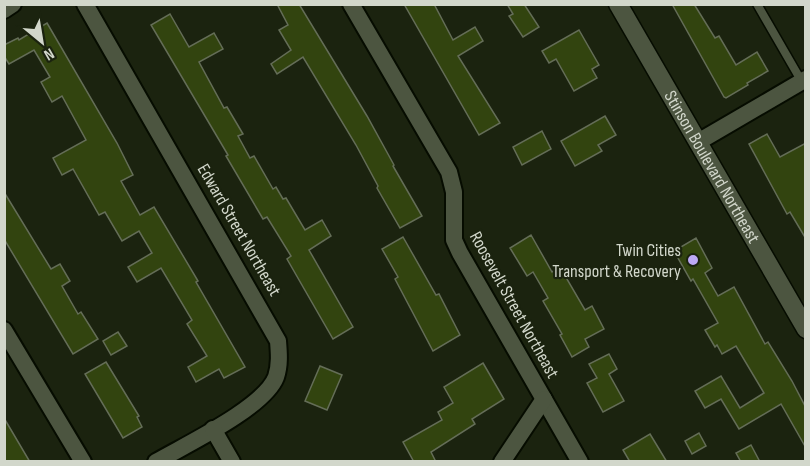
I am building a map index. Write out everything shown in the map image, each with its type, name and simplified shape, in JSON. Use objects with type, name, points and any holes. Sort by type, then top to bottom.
[{"type":"street","points":[[4,10],[13,4]]},
{"type":"street","name":"Edward Street Northeast","points":[[85,4],[278,341],[279,360],[275,378],[265,394],[251,406],[156,462]]},
{"type":"street","name":"Roosevelt Street Northeast","points":[[351,4],[449,172],[454,192],[454,240],[580,462]]},
{"type":"street","name":"Stinson Boulevard Northeast","points":[[618,4],[806,329]]},
{"type":"street","points":[[698,142],[804,83]]},
{"type":"street","points":[[4,330],[83,462]]},
{"type":"street","points":[[502,462],[544,399]]},
{"type":"street","points":[[213,429],[232,462]]},
{"type":"lane","points":[[757,4],[804,83]]},
{"type":"building","points":[[277,4],[299,4],[367,116],[422,216],[400,228],[356,145],[303,57],[277,74],[271,64],[291,50],[279,30],[288,25]]},
{"type":"building","points":[[404,4],[434,4],[453,40],[475,27],[483,41],[458,56],[500,123],[479,135]]},
{"type":"building","points":[[507,4],[524,4],[539,27],[523,37],[509,16],[513,14]]},
{"type":"building","points":[[672,4],[694,4],[715,38],[719,36],[736,65],[757,52],[768,71],[726,98],[724,97]]},
{"type":"building","points":[[170,14],[189,47],[214,33],[223,49],[199,62],[224,108],[227,107],[243,134],[238,136],[250,158],[254,156],[273,189],[276,187],[283,199],[286,198],[305,230],[322,220],[331,236],[309,250],[353,327],[333,339],[287,259],[291,256],[267,217],[263,219],[151,25]]},
{"type":"building","points":[[47,23],[117,143],[133,175],[121,181],[140,215],[154,207],[245,367],[224,378],[219,369],[196,382],[188,367],[207,356],[187,324],[192,320],[161,268],[137,282],[128,267],[152,253],[139,231],[122,241],[105,212],[99,215],[73,169],[62,175],[53,158],[86,140],[62,96],[52,102],[41,82],[50,77],[34,50],[9,64],[4,56],[4,45],[18,38],[19,40]]},
{"type":"building","points":[[579,30],[599,65],[592,69],[597,78],[574,91],[556,59],[549,63],[542,51]]},
{"type":"building","points":[[605,116],[616,135],[598,145],[602,151],[575,166],[561,141]]},
{"type":"building","points":[[542,131],[551,149],[522,165],[513,147]]},
{"type":"building","points":[[767,134],[780,157],[806,143],[806,239],[790,212],[787,214],[749,144]]},
{"type":"building","points":[[4,192],[51,269],[60,264],[70,281],[62,286],[78,314],[81,312],[98,339],[73,354],[4,239]]},
{"type":"building","points":[[531,235],[552,272],[560,267],[585,310],[592,306],[604,329],[585,339],[589,347],[572,357],[543,301],[548,298],[533,272],[527,276],[510,248]]},
{"type":"building","points":[[403,237],[436,295],[439,294],[460,335],[433,351],[382,249]]},
{"type":"building","points":[[696,238],[712,268],[705,273],[718,296],[734,287],[765,344],[768,342],[792,381],[806,408],[806,448],[781,404],[739,429],[721,399],[705,408],[695,391],[721,376],[740,408],[764,393],[736,346],[722,354],[705,330],[718,323],[674,251]]},
{"type":"building","points":[[118,332],[127,346],[111,355],[103,341]]},
{"type":"building","points":[[609,354],[617,369],[609,374],[624,401],[603,412],[587,383],[597,378],[589,364]]},
{"type":"building","points":[[106,362],[139,416],[137,417],[142,427],[123,438],[85,374]]},
{"type":"building","points":[[483,363],[504,399],[472,419],[475,424],[431,452],[436,462],[414,462],[403,442],[442,420],[438,412],[453,403],[444,387]]},
{"type":"building","points":[[320,366],[342,375],[327,410],[305,401]]},
{"type":"building","points":[[4,418],[30,462],[4,462]]},
{"type":"building","points":[[699,433],[706,446],[692,454],[685,441]]},
{"type":"building","points":[[650,434],[667,462],[630,462],[623,450]]},
{"type":"building","points":[[751,445],[760,462],[741,462],[736,453]]},
{"type":"place","name":"Twin Cities Transport & Recovery","points":[[693,260]]}]
